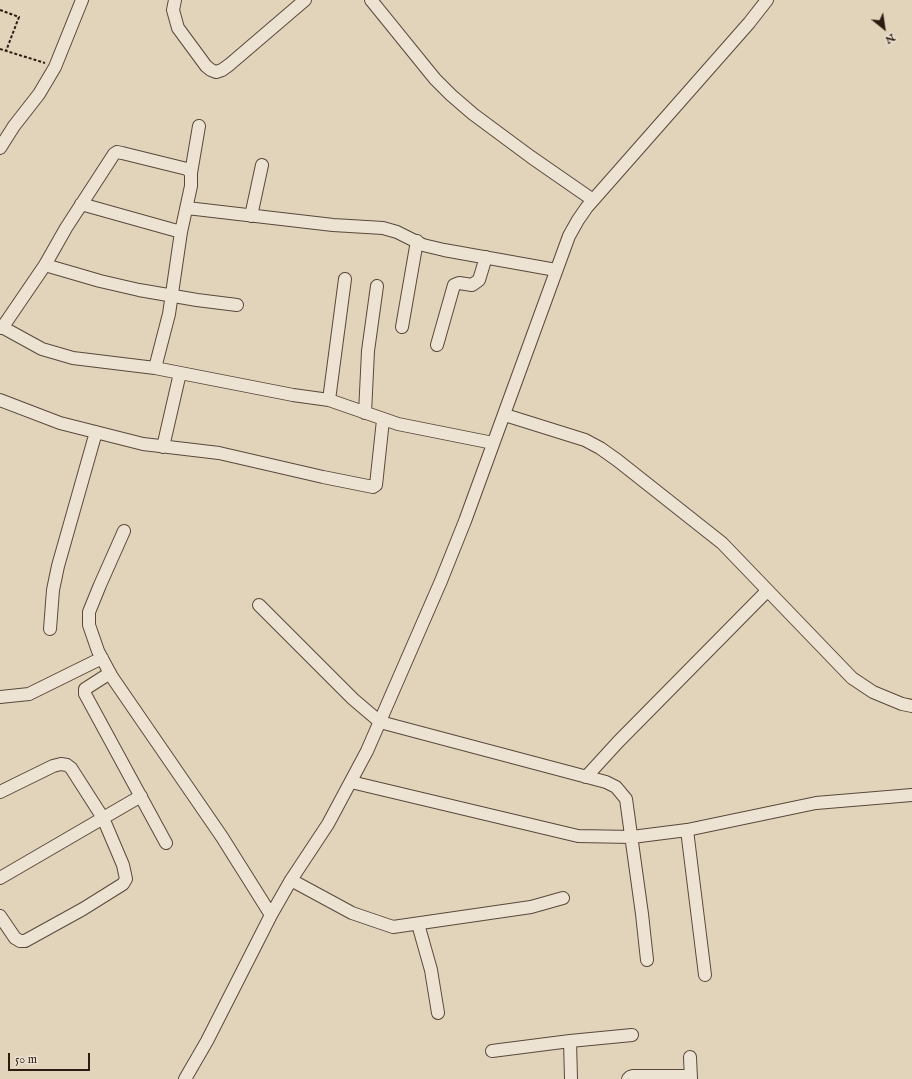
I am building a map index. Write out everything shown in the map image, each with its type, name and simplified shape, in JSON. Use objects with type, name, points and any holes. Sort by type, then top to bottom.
[{"type":"street","points":[[0,148],[14,126],[39,94],[55,67],[82,0]]},
{"type":"street","points":[[175,0],[173,10],[178,28],[206,66],[216,72],[229,66],[305,0]]},
{"type":"street","points":[[371,0],[435,79],[451,95],[473,114],[531,157],[593,200]]},
{"type":"street","points":[[185,1079],[207,1041],[271,915],[328,824],[351,782],[380,722],[441,582],[465,521],[493,443],[505,415],[569,236],[578,220],[593,200],[768,0]]},
{"type":"street","points":[[155,368],[169,314],[181,232],[191,186],[191,173],[199,126]]},
{"type":"street","points":[[191,173],[187,169],[117,152],[112,157],[81,204],[45,265],[1,327],[42,349],[73,358],[155,368],[293,395],[329,400],[398,424],[493,443]]},
{"type":"street","points":[[251,216],[262,165]]},
{"type":"street","points":[[81,204],[181,232]]},
{"type":"street","points":[[187,208],[333,225],[383,228],[444,250],[556,270]]},
{"type":"street","points":[[402,327],[417,241]]},
{"type":"street","points":[[437,345],[454,285],[459,283],[472,285],[475,283],[481,275],[486,257]]},
{"type":"street","points":[[45,265],[100,281],[197,300],[237,305]]},
{"type":"street","points":[[329,400],[345,279]]},
{"type":"street","points":[[364,413],[368,351],[377,286]]},
{"type":"street","points":[[163,446],[180,373]]},
{"type":"street","points":[[0,400],[60,424],[143,444],[219,453],[373,487],[376,485],[383,420]]},
{"type":"street","points":[[505,415],[585,440],[600,448],[722,543],[832,658],[860,684],[873,692],[902,704],[912,706]]},
{"type":"street","points":[[50,628],[53,590],[58,566],[96,432]]},
{"type":"street","points":[[124,531],[89,612],[89,625],[98,651],[110,673],[222,837],[271,915]]},
{"type":"street","points":[[586,777],[623,737],[767,591]]},
{"type":"street","points":[[259,605],[353,699],[380,722],[606,782],[616,787],[626,799],[647,960]]},
{"type":"street","points":[[0,696],[29,694],[102,658]]},
{"type":"street","points":[[110,673],[85,689],[84,694],[166,843]]},
{"type":"street","points":[[0,792],[53,766],[61,764],[67,765],[71,768],[103,818],[114,840],[126,879],[123,884],[25,941],[20,941],[15,938],[0,916]]},
{"type":"street","points":[[351,782],[578,836],[632,837],[687,830],[816,803],[912,795]]},
{"type":"street","points":[[0,878],[141,796]]},
{"type":"street","points":[[687,830],[705,975]]},
{"type":"street","points":[[292,880],[352,914],[392,928],[531,907],[562,898]]},
{"type":"street","points":[[418,924],[431,970],[438,1013]]},
{"type":"street","points":[[492,1051],[632,1035]]},
{"type":"street","points":[[570,1041],[571,1079]]},
{"type":"street","points":[[628,1079],[633,1076],[691,1078],[690,1057]]},
{"type":"path","points":[[0,10],[19,17],[6,50]]},
{"type":"path","points":[[0,49],[50,65]]}]
